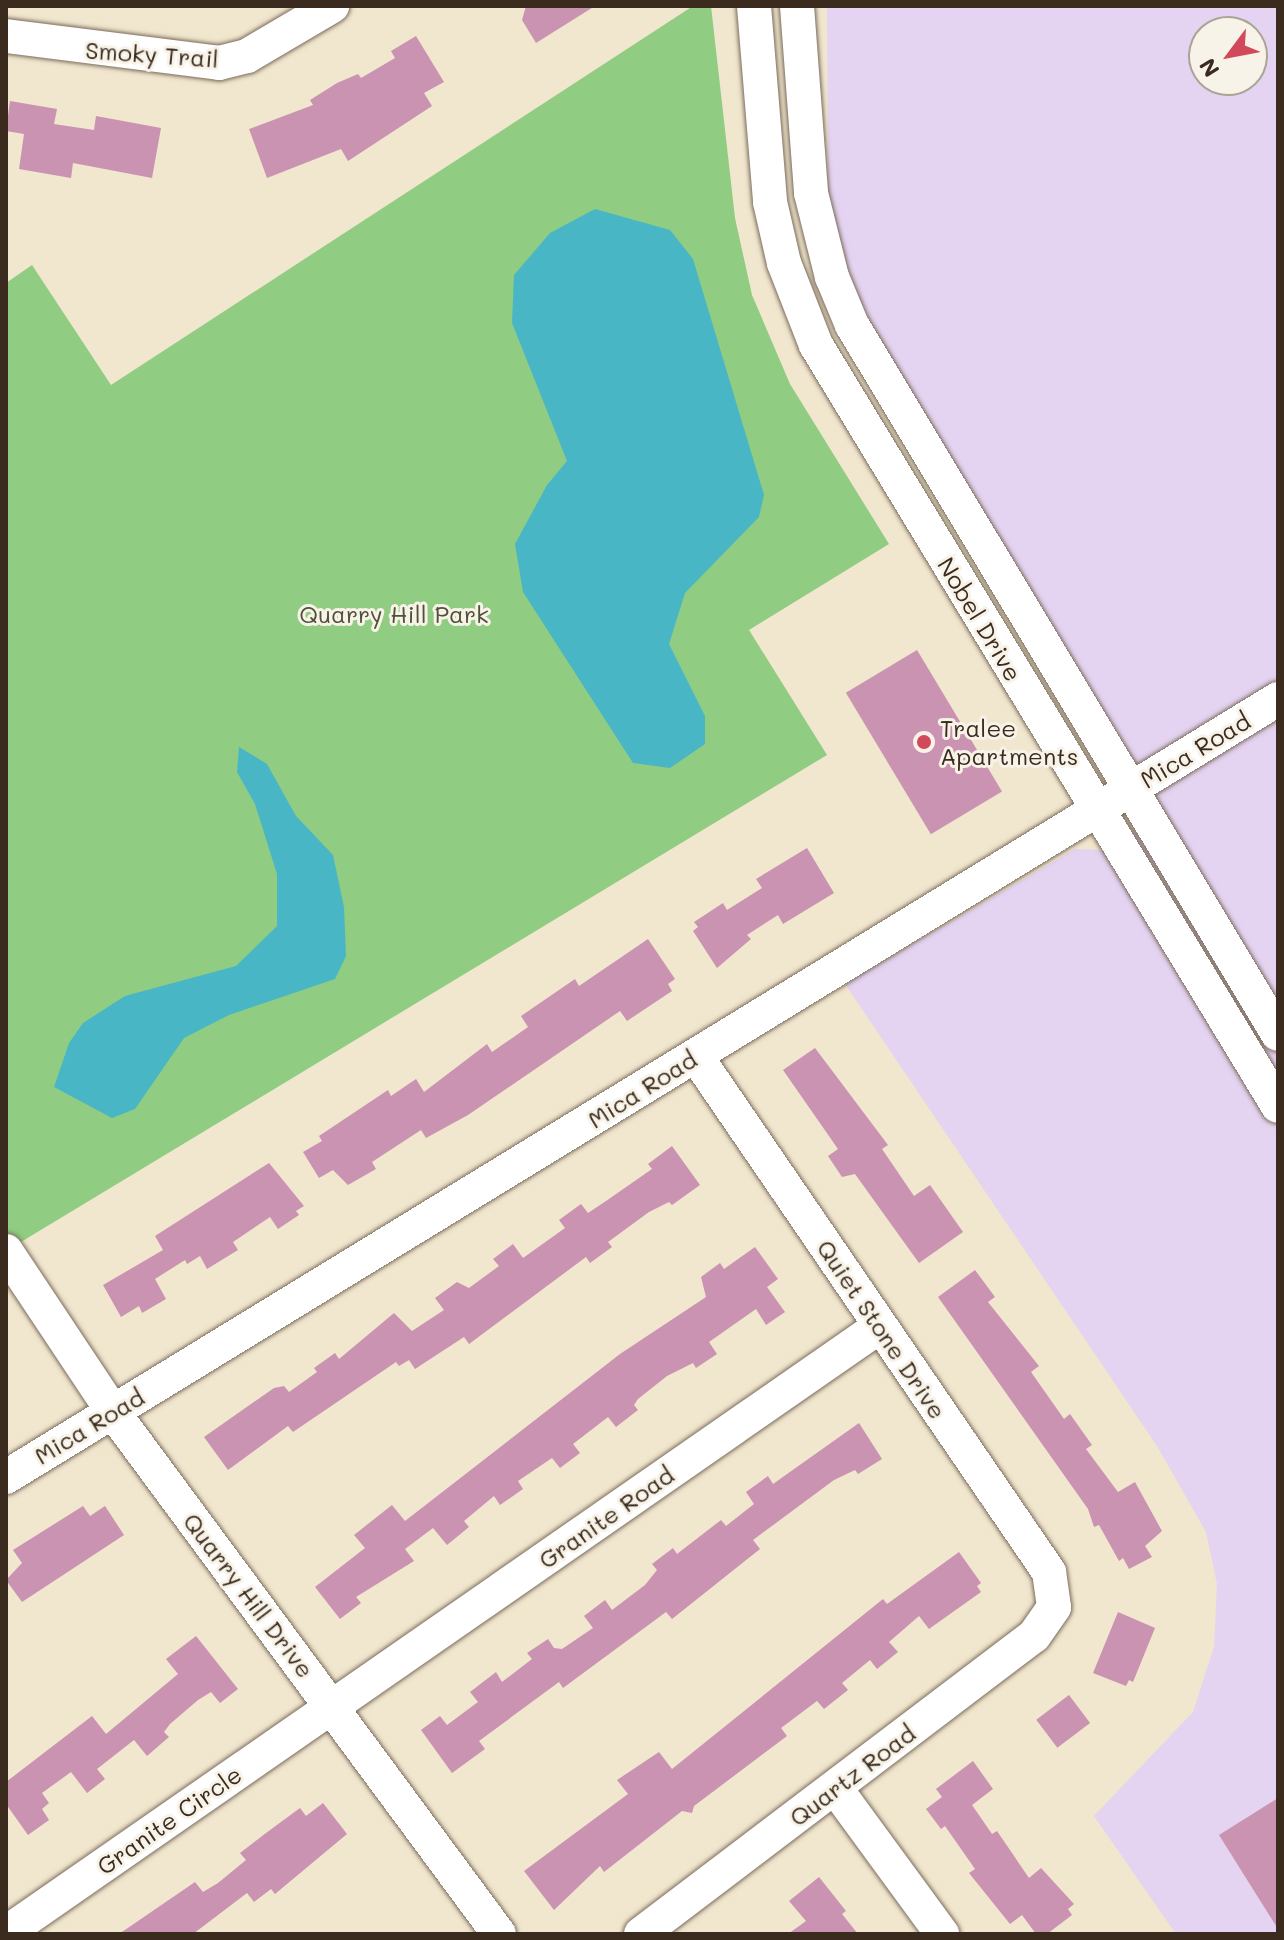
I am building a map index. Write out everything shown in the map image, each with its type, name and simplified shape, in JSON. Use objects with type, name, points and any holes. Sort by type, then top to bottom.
[{"type":"street","name":"Smoky Trail","points":[[6,36],[219,63],[247,56],[332,6]]},
{"type":"street","name":"Nobel Drive","points":[[754,6],[770,202],[784,263],[816,345],[1276,1099]]},
{"type":"street","name":"Nobel Drive","points":[[797,6],[811,193],[832,277],[852,325],[1278,1034]]},
{"type":"street","points":[[816,345],[852,325]]},
{"type":"street","name":"Mica Road","points":[[6,1477],[1278,699]]},
{"type":"street","name":"Quiet Stone Drive","points":[[696,1056],[1049,1572],[1054,1607]]},
{"type":"street","name":"Quarry Hill Drive","points":[[6,1251],[113,1412],[499,1934]]},
{"type":"street","name":"Granite Road","points":[[333,1708],[879,1327]]},
{"type":"street","name":"Quartz Road","points":[[641,1934],[1034,1636],[1054,1607]]},
{"type":"street","name":"Granite Circle","points":[[6,1933],[333,1708]]},
{"type":"street","points":[[836,1789],[942,1934]]},
{"type":"shaded area","points":[[827,6],[1278,6],[1278,1934],[1176,1934],[1094,1816],[1193,1712],[1214,1647],[1217,1584],[1206,1532],[1157,1446],[845,984],[1075,849],[1101,850],[1163,812],[891,365],[848,277],[828,191]]},
{"type":"green space","name":"Quarry Hill Park","points":[[693,6],[711,6],[735,218],[752,295],[790,384],[889,544],[749,630],[827,755],[6,1251],[6,283],[32,265],[111,385]]},
{"type":"water","points":[[595,209],[670,230],[693,259],[764,495],[759,517],[685,593],[669,644],[705,716],[705,744],[670,768],[633,763],[523,592],[515,544],[547,485],[567,461],[512,323],[514,275],[550,233]]},
{"type":"water","points":[[239,747],[267,764],[296,816],[333,855],[344,907],[346,956],[335,979],[229,1015],[184,1038],[135,1109],[112,1118],[54,1087],[69,1043],[83,1023],[125,996],[236,966],[277,926],[277,874],[255,804],[237,772]]},
{"type":"building","points":[[526,6],[595,6],[536,43],[522,20]]},
{"type":"building","points":[[416,36],[444,82],[424,93],[432,106],[348,161],[341,149],[267,178],[249,129],[313,105],[310,100],[337,83],[358,74],[361,78],[395,58],[391,51]]},
{"type":"building","points":[[10,101],[57,109],[54,124],[94,130],[96,116],[161,128],[152,178],[73,163],[71,178],[19,169],[24,134],[6,131]]},
{"type":"building","name":"Tralee Apartments","points":[[917,650],[1002,791],[931,834],[846,693]]},
{"type":"building","points":[[807,848],[834,893],[783,924],[778,915],[747,935],[751,939],[717,968],[693,931],[698,927],[694,922],[723,903],[727,910],[762,888],[756,879]]},
{"type":"building","points":[[648,939],[675,979],[668,984],[672,991],[627,1021],[620,1011],[468,1115],[426,1138],[421,1130],[372,1162],[376,1169],[348,1185],[333,1170],[319,1178],[303,1152],[322,1141],[319,1136],[388,1090],[391,1096],[416,1079],[424,1092],[487,1044],[492,1052],[528,1027],[521,1016],[575,979],[579,986]]},
{"type":"building","points":[[815,1048],[888,1145],[882,1149],[914,1196],[930,1185],[963,1232],[919,1263],[855,1174],[842,1177],[828,1156],[838,1149],[783,1070]]},
{"type":"building","points":[[672,1146],[700,1185],[672,1205],[669,1202],[649,1212],[608,1242],[612,1247],[590,1263],[586,1257],[469,1344],[464,1337],[415,1369],[409,1360],[399,1366],[396,1362],[293,1432],[288,1426],[228,1470],[204,1437],[274,1388],[284,1386],[289,1392],[317,1372],[314,1368],[335,1353],[339,1359],[394,1313],[412,1331],[444,1310],[435,1298],[457,1282],[469,1288],[499,1266],[493,1259],[513,1244],[523,1258],[565,1228],[559,1220],[581,1204],[588,1213],[652,1169],[648,1164]]},
{"type":"building","points":[[269,1163],[304,1206],[296,1211],[299,1215],[278,1229],[270,1217],[233,1242],[238,1250],[207,1269],[200,1256],[187,1264],[185,1260],[155,1279],[166,1299],[142,1313],[139,1306],[121,1317],[103,1285],[163,1250],[155,1236]]},
{"type":"building","points":[[755,1247],[778,1279],[767,1287],[785,1312],[766,1325],[756,1309],[709,1342],[717,1354],[696,1368],[693,1363],[667,1376],[638,1399],[634,1405],[638,1410],[616,1427],[608,1417],[573,1444],[580,1453],[560,1468],[552,1458],[518,1481],[523,1489],[500,1505],[494,1496],[464,1521],[469,1527],[447,1545],[433,1528],[405,1549],[414,1561],[356,1597],[361,1603],[340,1619],[315,1587],[365,1548],[354,1535],[392,1505],[405,1521],[620,1354],[706,1297],[701,1277],[720,1263],[724,1269]]},
{"type":"building","points":[[975,1270],[995,1297],[988,1302],[1039,1366],[1031,1372],[1064,1419],[1070,1414],[1092,1445],[1086,1449],[1118,1492],[1135,1482],[1162,1531],[1145,1546],[1152,1557],[1129,1569],[1123,1558],[1119,1561],[1099,1525],[1094,1527],[1088,1509],[938,1297]]},
{"type":"building","points":[[859,1423],[882,1459],[858,1474],[855,1470],[834,1480],[753,1540],[760,1549],[672,1619],[666,1612],[563,1688],[559,1682],[479,1741],[485,1749],[452,1773],[421,1730],[440,1716],[447,1725],[478,1702],[470,1692],[496,1672],[502,1682],[532,1659],[527,1653],[548,1639],[554,1648],[562,1649],[593,1628],[584,1616],[605,1600],[612,1610],[645,1585],[657,1570],[652,1564],[673,1548],[677,1554],[721,1520],[726,1526],[754,1504],[746,1492],[768,1476],[773,1484]]},
{"type":"building","points":[[83,1506],[90,1516],[105,1506],[124,1535],[22,1602],[6,1580],[22,1563],[13,1550]]},
{"type":"building","points":[[959,1552],[981,1583],[977,1586],[981,1592],[929,1629],[919,1616],[889,1642],[898,1652],[877,1669],[870,1660],[842,1683],[848,1690],[824,1709],[817,1701],[781,1728],[787,1736],[694,1806],[692,1813],[682,1811],[604,1872],[600,1866],[554,1910],[524,1871],[628,1794],[617,1780],[659,1752],[672,1769],[883,1599],[887,1604]]},
{"type":"building","points":[[1118,1612],[1155,1628],[1133,1682],[1129,1680],[1126,1686],[1093,1673]]},
{"type":"building","points":[[196,1636],[238,1689],[220,1703],[211,1692],[198,1700],[170,1724],[164,1732],[169,1737],[147,1756],[134,1740],[97,1769],[105,1779],[87,1793],[71,1772],[42,1793],[49,1803],[42,1809],[49,1820],[28,1835],[6,1804],[6,1782],[92,1716],[106,1734],[178,1674],[166,1659]]},
{"type":"building","points":[[1069,1695],[1090,1723],[1057,1748],[1036,1720]]},
{"type":"building","points":[[973,1761],[993,1789],[972,1805],[992,1834],[997,1831],[1029,1878],[1041,1868],[1074,1904],[1068,1909],[1072,1915],[1047,1934],[1036,1934],[1022,1915],[1010,1924],[969,1873],[975,1869],[945,1826],[941,1829],[926,1809],[942,1797],[936,1789]]},
{"type":"building","points":[[1278,1798],[1278,1929],[1219,1835]]},
{"type":"building","points":[[323,1803],[347,1834],[275,1894],[271,1889],[254,1902],[247,1893],[193,1934],[119,1934],[195,1882],[203,1892],[218,1883],[246,1860],[240,1853],[266,1833],[300,1808],[306,1816]]},
{"type":"building","points":[[819,1877],[846,1911],[842,1914],[858,1934],[788,1934],[806,1921],[789,1901]]},
{"type":"place","name":"Tralee Apartments","points":[[924,742]]}]
